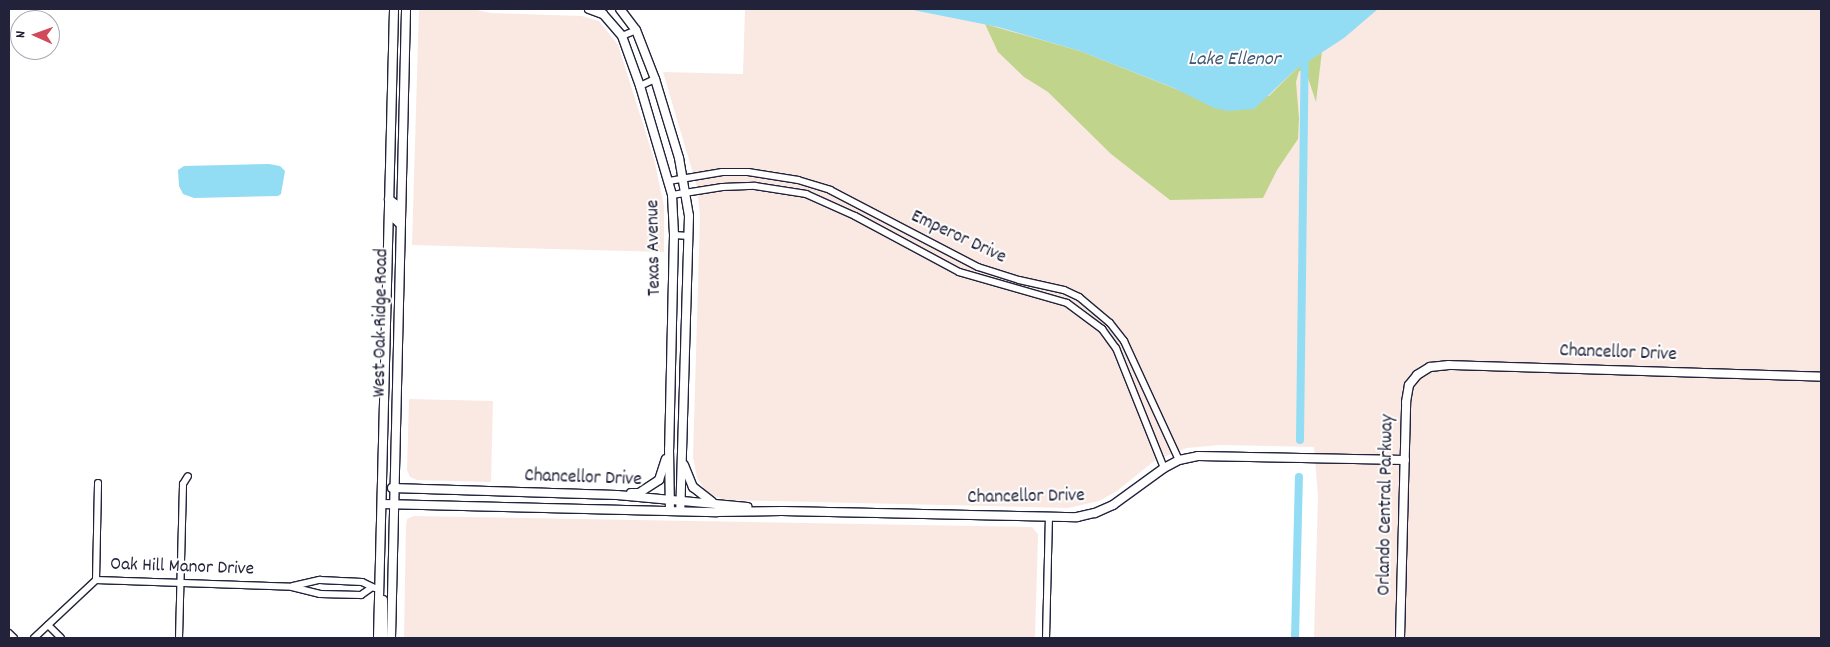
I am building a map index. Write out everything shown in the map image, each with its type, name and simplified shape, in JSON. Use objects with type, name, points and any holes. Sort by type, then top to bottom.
[{"type":"street","name":"West Oak Ridge Road","points":[[378,638],[375,588],[383,488],[394,9]]},
{"type":"street","name":"West Oak Ridge Road","points":[[391,638],[406,9]]},
{"type":"street","name":"Texas Avenue","points":[[589,9],[603,14],[622,36],[640,86],[672,195],[674,235],[669,448],[670,511]]},
{"type":"street","name":"Texas Avenue","points":[[620,9],[636,30],[655,79],[686,192],[689,236],[680,511]]},
{"type":"street","points":[[622,36],[636,30]]},
{"type":"street","points":[[640,86],[655,79]]},
{"type":"street","name":"Emperor Drive","points":[[669,181],[683,177],[722,172],[748,172],[798,180],[830,190],[978,267],[1019,280],[1064,290],[1079,297],[1110,323],[1124,341],[1179,460]]},
{"type":"street","name":"Emperor Drive","points":[[672,195],[755,186],[784,188],[806,194],[855,216],[959,272],[1067,303],[1102,329],[1116,348],[1164,468]]},
{"type":"street","points":[[389,200],[395,204],[395,219],[401,225]]},
{"type":"street","points":[[674,235],[689,236]]},
{"type":"street","name":"Chancellor Drive","points":[[1417,375],[1430,367],[1449,365],[1821,377]]},
{"type":"street","name":"Orlando Central Parkway","points":[[1400,638],[1406,402],[1409,386],[1417,375]]},
{"type":"street","points":[[617,495],[639,493],[658,480],[665,467],[669,448]]},
{"type":"street","name":"Chancellor Drive","points":[[382,504],[670,511],[782,511],[1049,518],[1076,517],[1095,513],[1113,506],[1164,468],[1179,460],[1221,455],[1405,460]]},
{"type":"street","points":[[682,456],[693,487],[703,497],[718,505]]},
{"type":"street","points":[[179,638],[183,484],[188,476]]},
{"type":"street","points":[[96,580],[98,483]]},
{"type":"street","name":"Chancellor Drive","points":[[383,488],[617,495],[782,511]]},
{"type":"street","points":[[1046,638],[1049,518]]},
{"type":"street","name":"Oak Hill Manor Drive","points":[[34,638],[96,580],[292,587],[320,594],[361,595],[375,588]]},
{"type":"street","name":"Oak Hill Manor Drive","points":[[292,587],[320,580],[362,582],[375,588]]},
{"type":"street","points":[[375,588],[384,611],[383,638]]},
{"type":"street","points":[[48,625],[61,638]]},
{"type":"street","points":[[9,633],[14,638]]},
{"type":"shaded area","points":[[419,9],[473,9],[491,13],[582,16],[599,21],[618,45],[654,159],[664,206],[664,252],[412,245]]},
{"type":"shaded area","points":[[745,9],[1821,9],[1821,638],[1314,638],[1318,496],[1314,447],[1220,445],[1187,448],[1154,461],[1117,491],[1099,501],[1068,508],[726,500],[708,494],[697,478],[693,457],[700,216],[697,187],[663,72],[743,74]]},
{"type":"shaded area","points":[[409,399],[493,401],[491,482],[417,480],[410,477],[407,470]]},
{"type":"shaded area","points":[[414,516],[1032,527],[1038,534],[1035,638],[404,638],[406,525],[407,519]]},
{"type":"green space","points":[[985,24],[1080,51],[1191,95],[1269,96],[1295,70],[1322,51],[1316,102],[1306,72],[1299,71],[1296,82],[1299,118],[1298,139],[1277,170],[1263,198],[1170,200],[1111,154],[1048,92],[1024,77],[998,52]]},
{"type":"water","name":"Lake Ellenor","points":[[908,9],[1378,9],[1344,38],[1295,70],[1254,109],[1228,111],[1214,108],[1174,88],[1080,51],[998,27]]},
{"type":"water","points":[[269,164],[280,166],[285,171],[281,194],[278,196],[194,198],[183,194],[179,186],[178,170],[184,166]]},
{"type":"waterway","points":[[1300,440],[1305,54]]},
{"type":"waterway","points":[[1295,638],[1299,477]]}]
